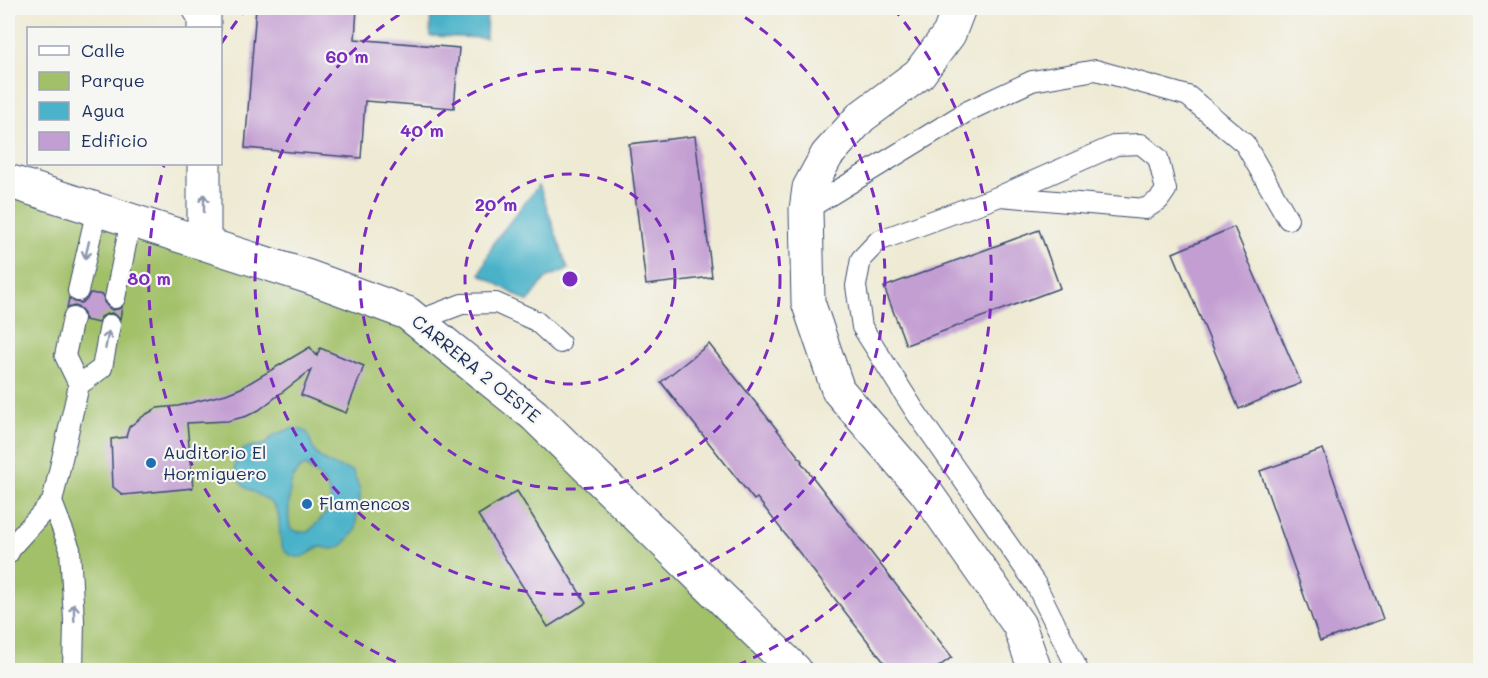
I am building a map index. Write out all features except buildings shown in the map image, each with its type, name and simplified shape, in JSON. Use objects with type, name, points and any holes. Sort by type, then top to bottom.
[{"type":"street","points":[[199,8],[204,16],[204,27]]},
{"type":"street","points":[[959,8],[949,34],[919,74],[861,117],[827,155],[809,188],[806,210],[808,302],[838,390],[925,492],[1019,625],[1035,670]]},
{"type":"street","points":[[204,165],[204,243]]},
{"type":"street","name":"CARRERA 2 OESTE","points":[[8,181],[320,281],[407,313],[534,415],[795,670]]},
{"type":"lane","points":[[806,210],[968,111],[1032,81],[1096,70],[1188,96],[1245,144],[1288,219]]},
{"type":"lane","points":[[1000,196],[1145,210],[1159,200],[1166,190],[1158,158],[1141,144],[1116,145],[1000,196],[878,241],[861,260],[856,286],[862,327],[915,411],[1035,583],[1078,670]]},
{"type":"lane","points":[[78,291],[97,209]]},
{"type":"lane","points":[[115,298],[131,220]]},
{"type":"lane","points":[[417,321],[462,304],[496,303],[537,321],[560,343]]},
{"type":"lane","points":[[8,554],[13,545],[52,502],[79,385],[65,356],[73,318]]},
{"type":"lane","points":[[79,385],[102,368],[110,325]]},
{"type":"lane","points":[[52,502],[70,549],[74,620],[72,670]]},
{"type":"green space","points":[[8,181],[407,313],[795,670],[8,670]]},
{"type":"water","points":[[431,8],[487,8],[486,38],[430,36]]},
{"type":"water","points":[[539,185],[568,269],[546,278],[528,302],[480,274],[494,242]]},
{"type":"water","points":[[295,428],[307,432],[314,450],[321,459],[353,471],[360,490],[356,530],[345,543],[338,548],[316,548],[307,555],[299,557],[288,554],[283,549],[279,519],[274,506],[240,482],[235,467],[244,449],[263,445],[276,434]],"holes":[[[305,466],[327,488],[331,499],[330,505],[324,516],[308,532],[299,532],[291,529],[289,523],[290,488],[293,477],[300,469]]]},
{"type":"place","name":"Auditorio El Hormiguero","points":[[151,463]]},
{"type":"place","name":"Flamencos","points":[[307,504]]}]
